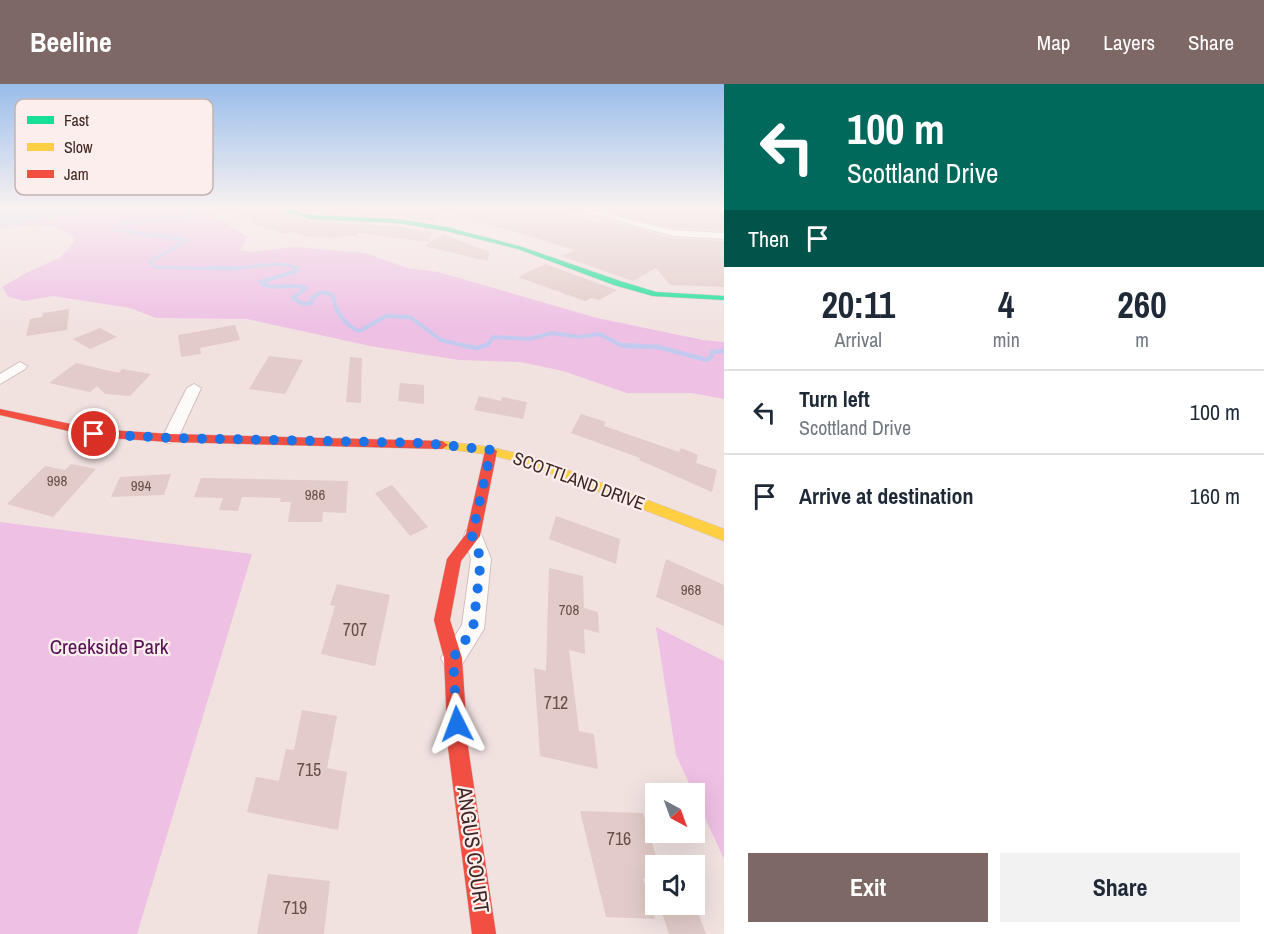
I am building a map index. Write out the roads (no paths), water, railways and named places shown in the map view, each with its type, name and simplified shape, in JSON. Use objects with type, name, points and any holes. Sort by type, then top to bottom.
[{"type":"street","points":[[519,248],[635,289],[656,294],[724,298]]},
{"type":"street","points":[[0,380],[20,366]]},
{"type":"street","points":[[170,438],[194,388]]},
{"type":"street","name":"SCOTTLAND DRIVE","points":[[0,412],[94,434],[170,438],[424,443],[491,450],[532,461],[724,535]]},
{"type":"street","name":"ANGUS COURT","points":[[484,934],[458,747],[453,658],[442,620],[454,559],[472,536],[491,450]]},
{"type":"street","name":"ANGUS COURT","points":[[453,658],[473,629],[481,559],[472,536]]},
{"type":"waterway","points":[[174,248],[149,262],[155,267],[238,268]]},
{"type":"waterway","points":[[238,268],[277,264],[292,266],[297,270]]},
{"type":"waterway","points":[[208,268],[238,268]]},
{"type":"waterway","points":[[297,270],[260,282],[276,287],[306,288],[293,298],[303,304],[311,303],[312,298],[320,293],[329,293],[334,298],[336,308],[342,318],[360,331],[386,316],[410,317],[441,340],[470,347]]},
{"type":"waterway","points":[[481,347],[488,345],[493,337],[529,339],[552,333],[579,337],[600,334],[622,346],[651,347]]},
{"type":"waterway","points":[[462,345],[476,348],[487,345]]},
{"type":"waterway","points":[[621,345],[658,347],[707,360],[711,357],[712,352],[724,351]]},
{"type":"park label","name":"Creekside Park","points":[[109,647]]}]
